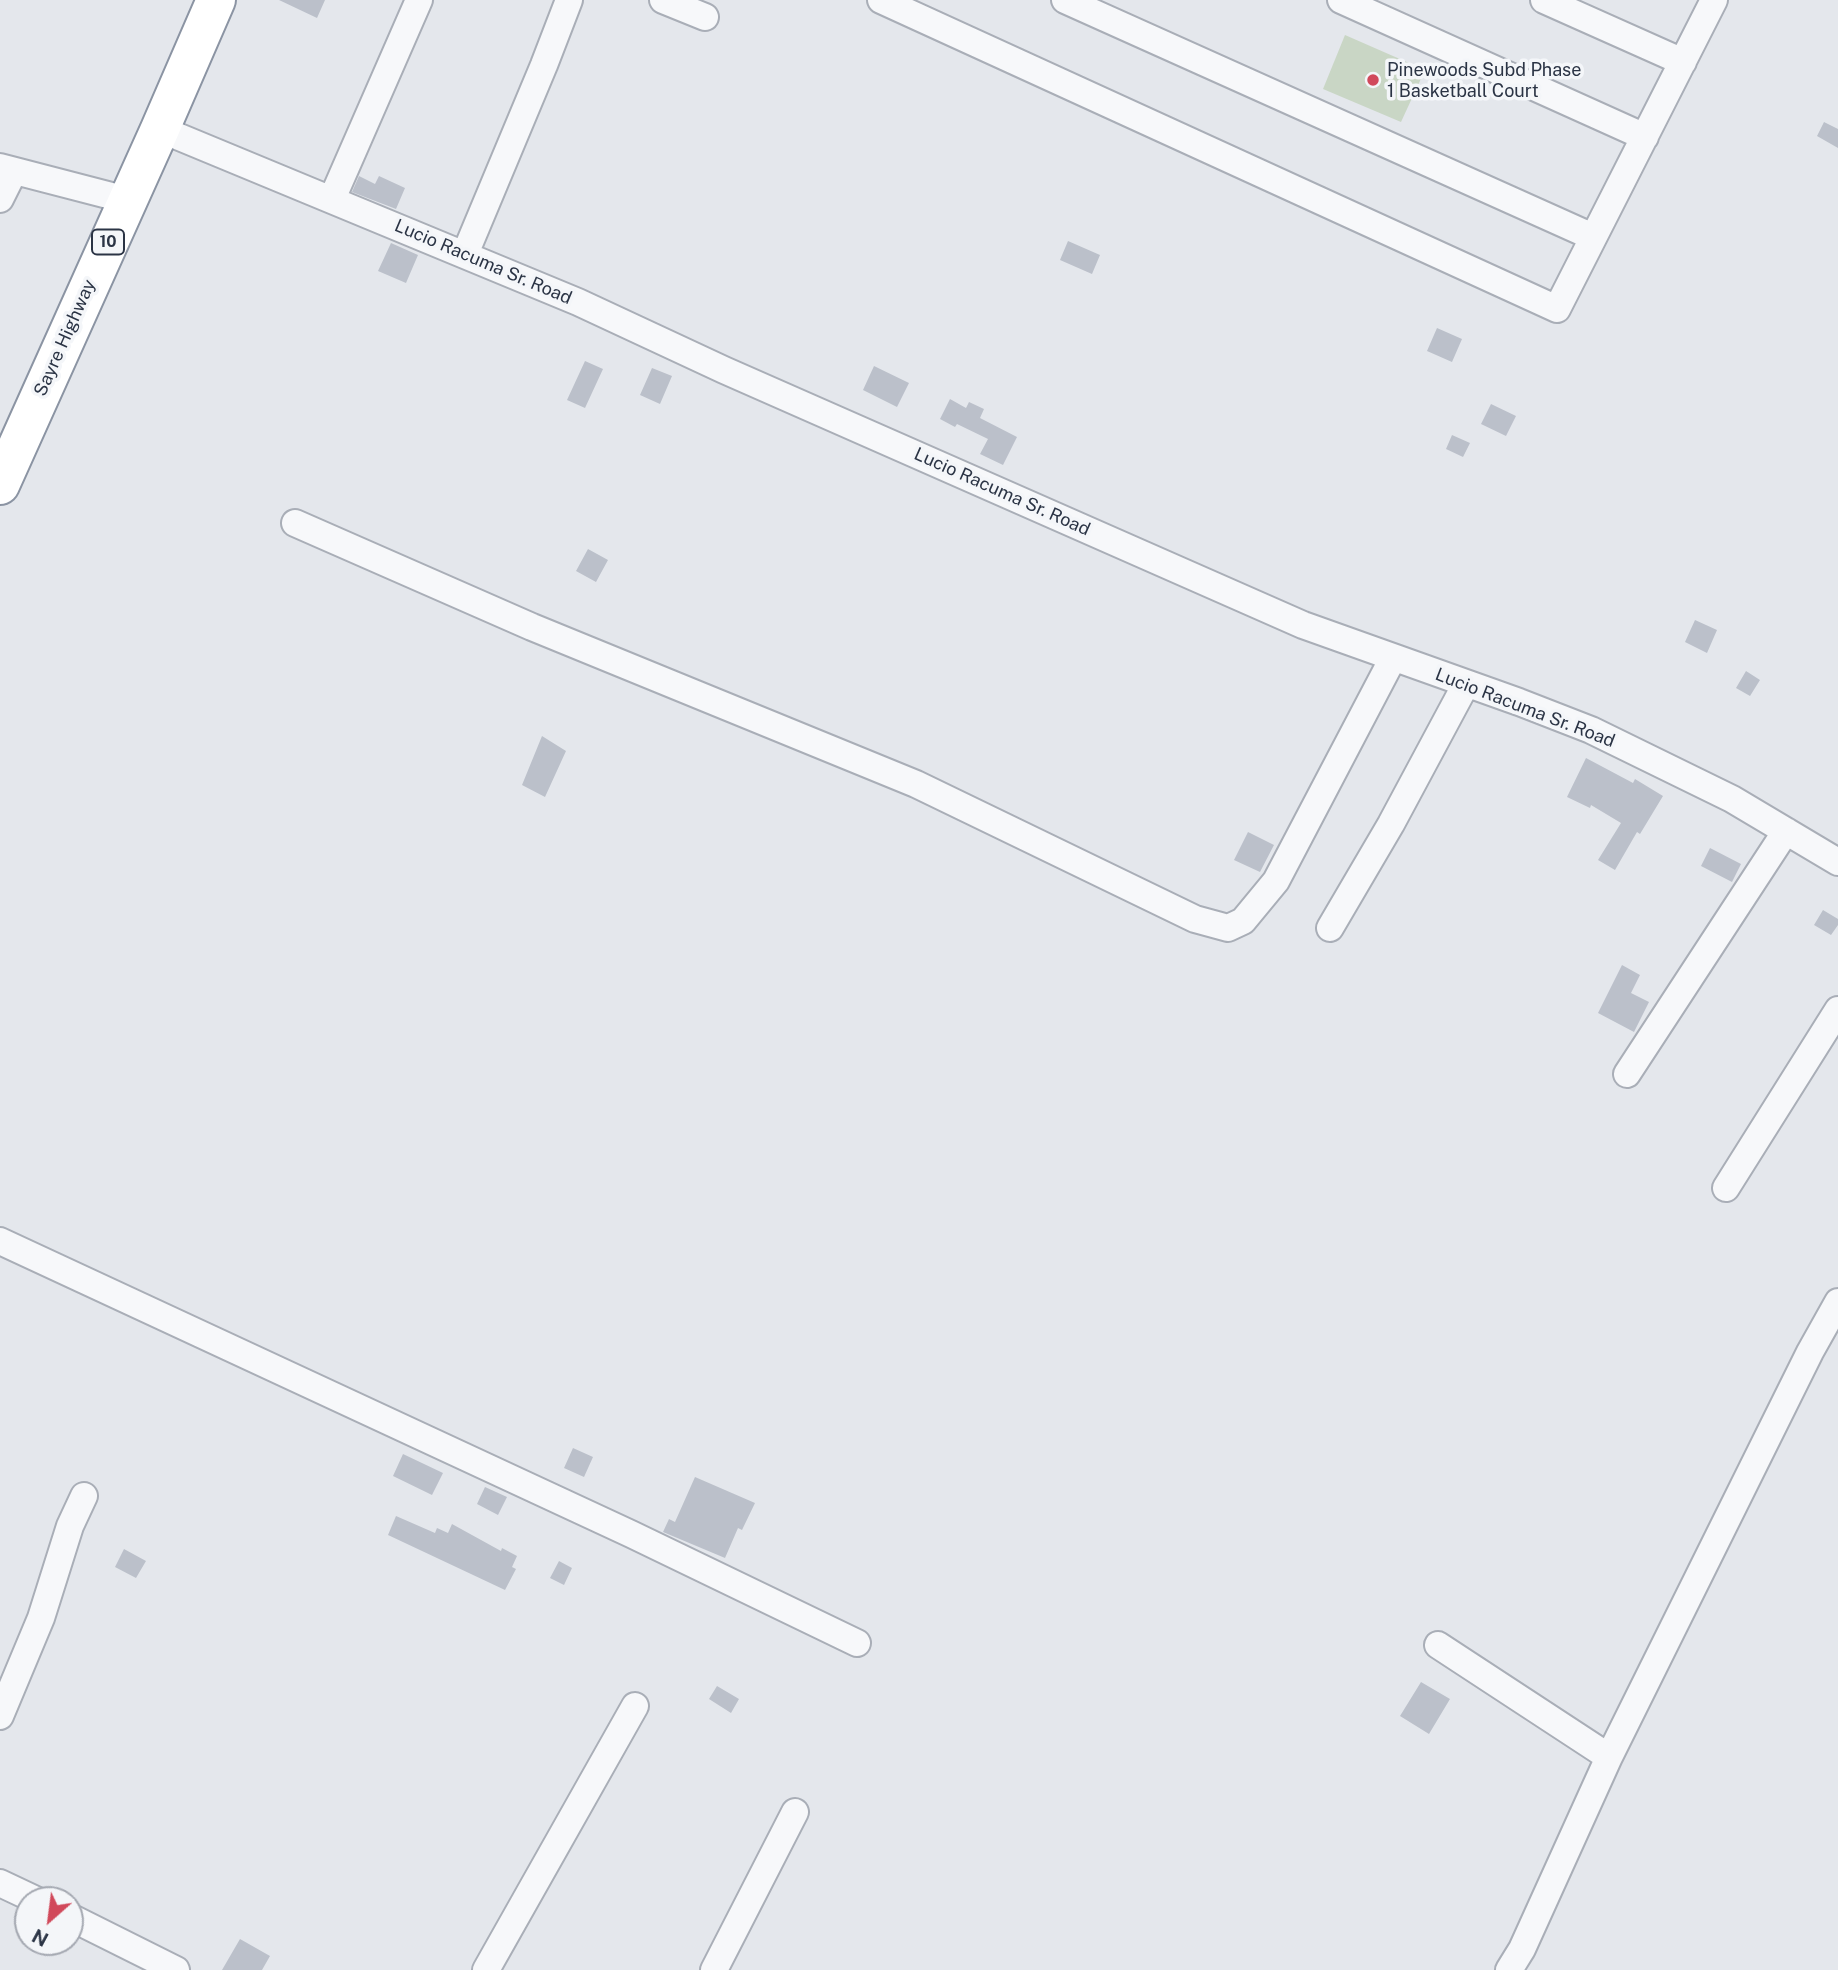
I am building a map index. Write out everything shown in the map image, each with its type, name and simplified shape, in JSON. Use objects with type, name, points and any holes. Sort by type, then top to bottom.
[{"type":"highway","name":"Sayre Highway","points":[[0,485],[216,0]]},
{"type":"street","points":[[332,199],[419,0]]},
{"type":"street","points":[[465,254],[569,0]]},
{"type":"street","points":[[663,0],[705,17]]},
{"type":"street","points":[[881,0],[1557,309],[1714,0]]},
{"type":"street","points":[[1065,0],[1593,237]]},
{"type":"street","points":[[1341,0],[1645,137]]},
{"type":"street","points":[[1544,0],[1683,62]]},
{"type":"street","name":"Lucio Racuma Sr. Road","points":[[160,129],[578,302],[736,376],[1303,625],[1591,730],[1732,799],[1838,862]]},
{"type":"street","points":[[0,199],[7,169],[127,200]]},
{"type":"street","points":[[295,523],[532,627],[916,784],[1195,919],[1228,928],[1243,921],[1276,881],[1393,658]]},
{"type":"street","points":[[1331,928],[1414,783],[1465,684]]},
{"type":"street","points":[[1627,1074],[1786,831]]},
{"type":"street","points":[[1726,1188],[1838,1010]]},
{"type":"street","points":[[0,1241],[631,1534],[857,1643]]},
{"type":"street","points":[[1509,1970],[1522,1949],[1609,1757],[1810,1352],[1838,1302]]},
{"type":"street","points":[[0,1716],[37,1629],[70,1526],[84,1496]]},
{"type":"street","points":[[1438,1646],[1609,1757]]},
{"type":"street","points":[[486,1970],[635,1706]]},
{"type":"street","points":[[713,1970],[794,1812]]},
{"type":"street","points":[[84,1924],[176,1970]]},
{"type":"green space","name":"Pinewoods Subd Phase 1 Basketball Court","points":[[1345,35],[1425,70],[1401,122],[1323,89]]},
{"type":"building","points":[[279,0],[325,0],[317,18]]},
{"type":"building","points":[[1824,122],[1838,129],[1838,148],[1817,136]]},
{"type":"building","points":[[359,176],[375,184],[379,176],[405,188],[396,209],[352,192]]},
{"type":"building","points":[[1068,241],[1100,255],[1092,274],[1060,260]]},
{"type":"building","points":[[391,243],[418,255],[406,283],[378,271]]},
{"type":"building","points":[[1437,328],[1462,339],[1452,362],[1427,351]]},
{"type":"building","points":[[585,361],[603,369],[585,408],[567,400]]},
{"type":"building","points":[[874,366],[909,383],[897,407],[863,390]]},
{"type":"building","points":[[652,368],[672,376],[660,404],[640,395]]},
{"type":"building","points":[[950,399],[966,408],[969,402],[984,409],[980,418],[1017,437],[1003,465],[980,454],[988,439],[940,419]]},
{"type":"building","points":[[1491,404],[1516,416],[1506,436],[1481,424]]},
{"type":"building","points":[[1452,435],[1470,443],[1463,457],[1446,449]]},
{"type":"building","points":[[588,549],[608,560],[596,582],[576,571]]},
{"type":"building","points":[[1695,620],[1717,630],[1707,653],[1685,642]]},
{"type":"building","points":[[1746,671],[1760,680],[1750,696],[1736,688]]},
{"type":"building","points":[[542,736],[566,751],[545,797],[522,785]]},
{"type":"building","points":[[1586,758],[1633,783],[1635,779],[1663,796],[1640,834],[1637,832],[1615,870],[1598,860],[1621,823],[1591,805],[1590,808],[1567,797]]},
{"type":"building","points":[[1248,832],[1274,845],[1260,872],[1234,860]]},
{"type":"building","points":[[1710,848],[1741,864],[1732,882],[1701,866]]},
{"type":"building","points":[[1823,910],[1838,919],[1838,925],[1831,935],[1814,925]]},
{"type":"building","points":[[1622,965],[1640,975],[1631,993],[1649,1002],[1634,1032],[1598,1013]]},
{"type":"building","points":[[573,1448],[593,1457],[584,1477],[564,1468]]},
{"type":"building","points":[[403,1454],[443,1473],[432,1495],[393,1476]]},
{"type":"building","points":[[695,1477],[755,1503],[742,1530],[738,1528],[725,1558],[663,1532],[669,1519],[675,1522]]},
{"type":"building","points":[[485,1487],[507,1497],[498,1515],[477,1504]]},
{"type":"building","points":[[396,1516],[435,1533],[437,1528],[448,1533],[452,1524],[501,1551],[502,1548],[517,1556],[512,1567],[516,1569],[505,1590],[388,1535]]},
{"type":"building","points":[[124,1549],[146,1561],[136,1578],[115,1567]]},
{"type":"building","points":[[559,1561],[572,1568],[564,1585],[550,1578]]},
{"type":"building","points":[[1421,1682],[1450,1699],[1429,1734],[1400,1716]]},
{"type":"building","points":[[717,1686],[739,1699],[731,1713],[709,1699]]},
{"type":"building","points":[[240,1939],[270,1956],[262,1970],[222,1970]]},
{"type":"place","name":"Pinewoods Subd Phase 1 Basketball Court","points":[[1373,80]]}]
